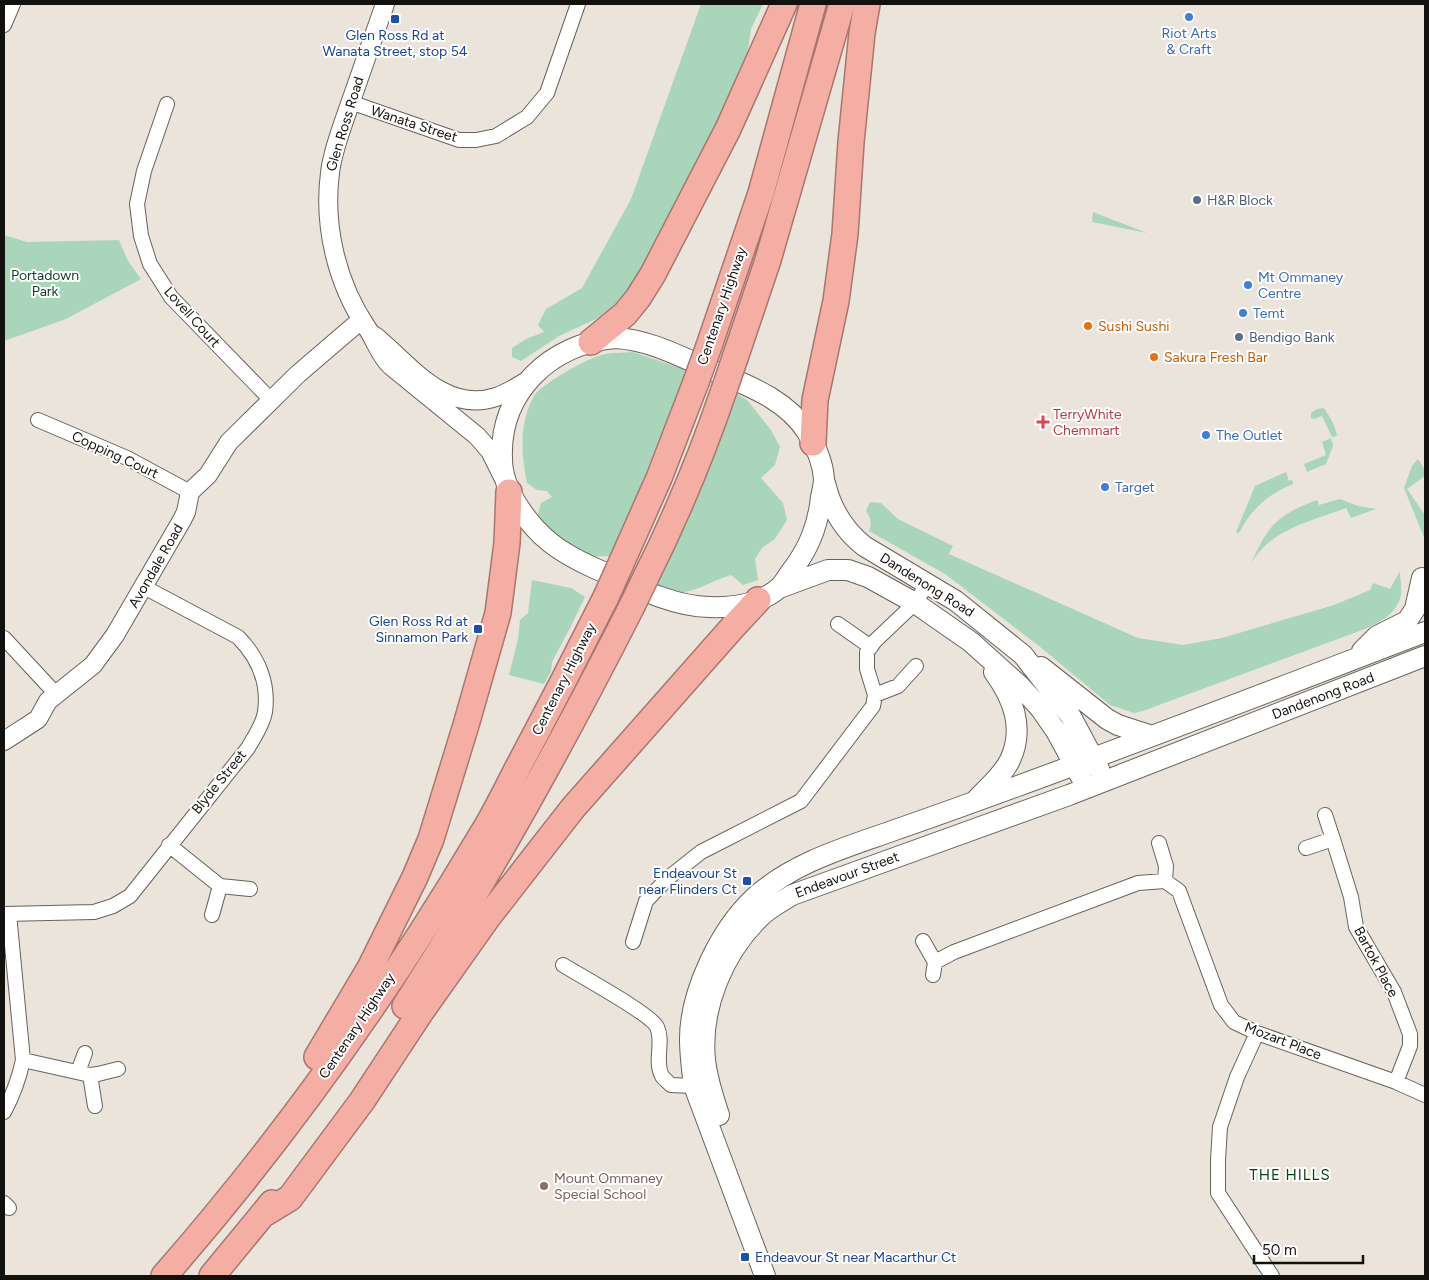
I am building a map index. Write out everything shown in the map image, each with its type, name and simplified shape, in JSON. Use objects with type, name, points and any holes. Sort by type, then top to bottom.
[{"type":"highway","points":[[591,342],[625,314],[653,274],[728,129],[784,4]]},
{"type":"highway","name":"Centenary Highway","points":[[164,1276],[247,1178],[331,1066],[410,948],[482,835],[557,695],[606,596],[659,478],[696,382],[761,193],[814,4]]},
{"type":"highway","name":"Centenary Highway","points":[[212,1276],[262,1215],[312,1147],[414,992],[474,894],[556,752],[631,608],[668,532],[708,437],[768,260],[842,4]]},
{"type":"highway","points":[[813,443],[814,400],[836,302],[844,244],[851,142],[862,33],[867,4]]},
{"type":"highway","points":[[306,1099],[306,1075],[329,1040],[370,968],[415,877],[437,821],[498,613],[507,543],[506,485]]},
{"type":"highway","points":[[262,1215],[290,1198],[362,1101],[471,939],[573,808],[758,600]]},
{"type":"main road","name":"Dandenong Road","points":[[506,485],[502,461],[504,427],[509,413],[530,378],[557,356],[591,342],[616,338],[640,341],[753,388],[769,396],[790,412],[807,431],[821,464],[827,493],[837,515],[854,538],[864,546],[928,582],[964,606],[1023,655],[1070,715],[1105,781],[1425,656]]},
{"type":"main road","points":[[506,485],[532,526],[544,539],[578,561],[655,595],[680,603],[706,607],[732,606],[758,600],[779,588],[798,562],[811,539],[820,508],[824,479]]},
{"type":"main road","name":"Dandenong Road","points":[[779,588],[828,570],[848,570],[868,577],[944,622],[974,644],[1020,686],[1040,708],[1056,731],[1072,766],[1086,788]]},
{"type":"main road","points":[[1355,658],[1377,636],[1407,621],[1416,609],[1422,578]]},
{"type":"main road","name":"Dandenong Road","points":[[1072,766],[1425,632]]},
{"type":"main road","points":[[974,644],[1012,700],[1017,718],[1017,734],[1010,760],[1000,774],[974,802]]},
{"type":"main road","points":[[1023,655],[1052,674],[1107,719],[1118,725],[1152,736]]},
{"type":"main road","name":"Endeavour Street","points":[[765,1276],[694,1086],[690,1037],[695,1007],[702,982],[723,935],[755,896],[782,876],[820,857],[1072,766]]},
{"type":"main road","name":"Endeavour Street","points":[[780,1276],[725,1131],[711,1090],[705,1058],[705,1033],[709,1009],[725,964],[746,932],[762,916],[792,895],[1105,781]]},
{"type":"street","points":[[4,25],[14,4]]},
{"type":"street","name":"Glen Ross Road","points":[[385,4],[350,102],[330,172],[330,217],[333,249],[343,283],[381,356],[484,443],[506,485]]},
{"type":"street","name":"Wanata Street","points":[[350,102],[459,140],[476,140],[496,136],[527,117],[547,93],[578,4]]},
{"type":"street","name":"Lovell Court","points":[[167,104],[144,171],[137,204],[142,236],[150,264],[171,297],[270,400]]},
{"type":"street","points":[[190,492],[208,475],[229,442],[270,400],[298,374],[365,325]]},
{"type":"street","name":"Glen Ross Road","points":[[365,325],[431,385],[452,396],[473,400],[495,397],[530,378]]},
{"type":"street","name":"Copping Court","points":[[38,420],[127,458],[190,492]]},
{"type":"street","name":"Avondale Road","points":[[4,741],[38,719],[48,701],[93,665],[115,635],[182,520],[186,512],[190,492]]},
{"type":"street","points":[[633,942],[646,901],[667,879],[701,852],[801,801],[874,706],[875,695],[867,669],[867,652],[875,641],[915,604],[928,582]]},
{"type":"street","name":"Blyde Street","points":[[6,914],[94,912],[113,906],[130,896],[248,748],[258,730],[265,713],[264,681],[256,659],[248,647],[238,637],[144,587]]},
{"type":"street","points":[[838,624],[871,647]]},
{"type":"street","points":[[4,638],[56,694]]},
{"type":"street","points":[[875,695],[898,686],[916,666]]},
{"type":"street","name":"Bartok Place","points":[[1325,815],[1351,897],[1356,927],[1394,992],[1410,1034],[1410,1046],[1396,1082]]},
{"type":"street","points":[[1306,848],[1333,840]]},
{"type":"street","points":[[923,940],[934,968],[954,952],[1138,883],[1165,882],[1166,866],[1159,843]]},
{"type":"street","points":[[169,845],[220,886],[250,889]]},
{"type":"street","name":"Mozart Place","points":[[1165,882],[1179,891],[1221,1005],[1234,1022],[1257,1033],[1396,1082],[1425,1095]]},
{"type":"street","points":[[212,915],[220,886]]},
{"type":"street","points":[[4,1112],[14,1094],[23,1060],[6,914]]},
{"type":"street","points":[[562,965],[656,1023],[660,1033],[659,1058],[662,1077],[671,1085],[694,1086]]},
{"type":"street","points":[[1257,1033],[1237,1077],[1220,1128],[1218,1193],[1272,1276]]},
{"type":"street","points":[[85,1053],[84,1073],[95,1106]]},
{"type":"street","points":[[23,1060],[84,1073],[98,1074],[118,1069]]},
{"type":"green space","points":[[701,4],[763,4],[751,29],[747,58],[735,89],[628,296],[596,319],[559,336],[521,361],[512,357],[512,348],[526,339],[544,332],[538,325],[546,309],[582,288],[631,199]]},
{"type":"green space","points":[[1093,212],[1147,233],[1092,222]]},
{"type":"green space","name":"Portadown Park","points":[[4,235],[27,242],[119,240],[128,261],[141,279],[66,319],[4,341]]},
{"type":"green space","points":[[633,352],[686,370],[612,556],[591,556],[559,539],[538,514],[541,503],[552,497],[547,491],[537,490],[527,483],[523,461],[526,417],[529,406],[538,391],[563,373],[598,356],[611,353]]},
{"type":"green space","points":[[733,391],[748,401],[771,430],[780,447],[775,465],[761,478],[783,503],[787,520],[775,539],[762,548],[755,559],[758,580],[743,585],[731,575],[684,592],[665,591],[653,587]]},
{"type":"green space","points":[[1324,408],[1332,421],[1337,436],[1332,437],[1322,416],[1314,419],[1311,418],[1311,413],[1317,409]]},
{"type":"green space","points":[[1331,438],[1333,446],[1326,464],[1307,472],[1304,464],[1326,455],[1322,442]]},
{"type":"green space","points":[[1418,459],[1425,470],[1425,476],[1407,489],[1425,515],[1425,540],[1404,488],[1412,466]]},
{"type":"green space","points":[[1286,472],[1289,481],[1292,480],[1293,484],[1261,503],[1249,516],[1239,533],[1236,532],[1255,486]]},
{"type":"green space","points":[[1340,499],[1358,506],[1376,509],[1351,518],[1346,508],[1306,522],[1280,534],[1269,542],[1251,564],[1269,531],[1283,517],[1303,505],[1317,500],[1319,505]]},
{"type":"green space","points":[[870,502],[881,503],[898,519],[953,546],[949,554],[1138,638],[1183,645],[1222,638],[1334,605],[1370,590],[1373,583],[1390,589],[1400,571],[1401,595],[1396,607],[1388,616],[1365,629],[1134,713],[1110,705],[1039,646],[945,574],[869,531],[871,525],[866,511]]},
{"type":"green space","points":[[532,580],[571,588],[585,597],[552,662],[551,671],[544,684],[509,675],[518,639],[520,620],[528,613]]},
{"type":"place","name":"Riot Arts & Craft","points":[[1189,17]]},
{"type":"place","name":"Glen Ross Rd at Wanata Street, stop 54","points":[[395,19]]},
{"type":"place","name":"H&R Block","points":[[1197,200]]},
{"type":"place","name":"Mt Ommaney Centre","points":[[1248,285]]},
{"type":"place","name":"Temt","points":[[1243,313]]},
{"type":"place","name":"Sushi Sushi","points":[[1088,326]]},
{"type":"place","name":"Bendigo Bank","points":[[1239,337]]},
{"type":"place","name":"Sakura Fresh Bar","points":[[1154,357]]},
{"type":"place","name":"TerryWhite Chemmart","points":[[1043,422]]},
{"type":"place","name":"The Outlet","points":[[1206,435]]},
{"type":"place","name":"Target","points":[[1105,487]]},
{"type":"place","name":"Glen Ross Rd at Sinnamon Park","points":[[478,629]]},
{"type":"place","name":"Endeavour St near Flinders Ct","points":[[747,881]]},
{"type":"place","name":"Mount Ommaney Special School","points":[[544,1186]]},
{"type":"place","name":"Endeavour St near Macarthur Ct","points":[[745,1257]]},
{"type":"district","name":"THE HILLS","points":[[1290,1175]]}]
